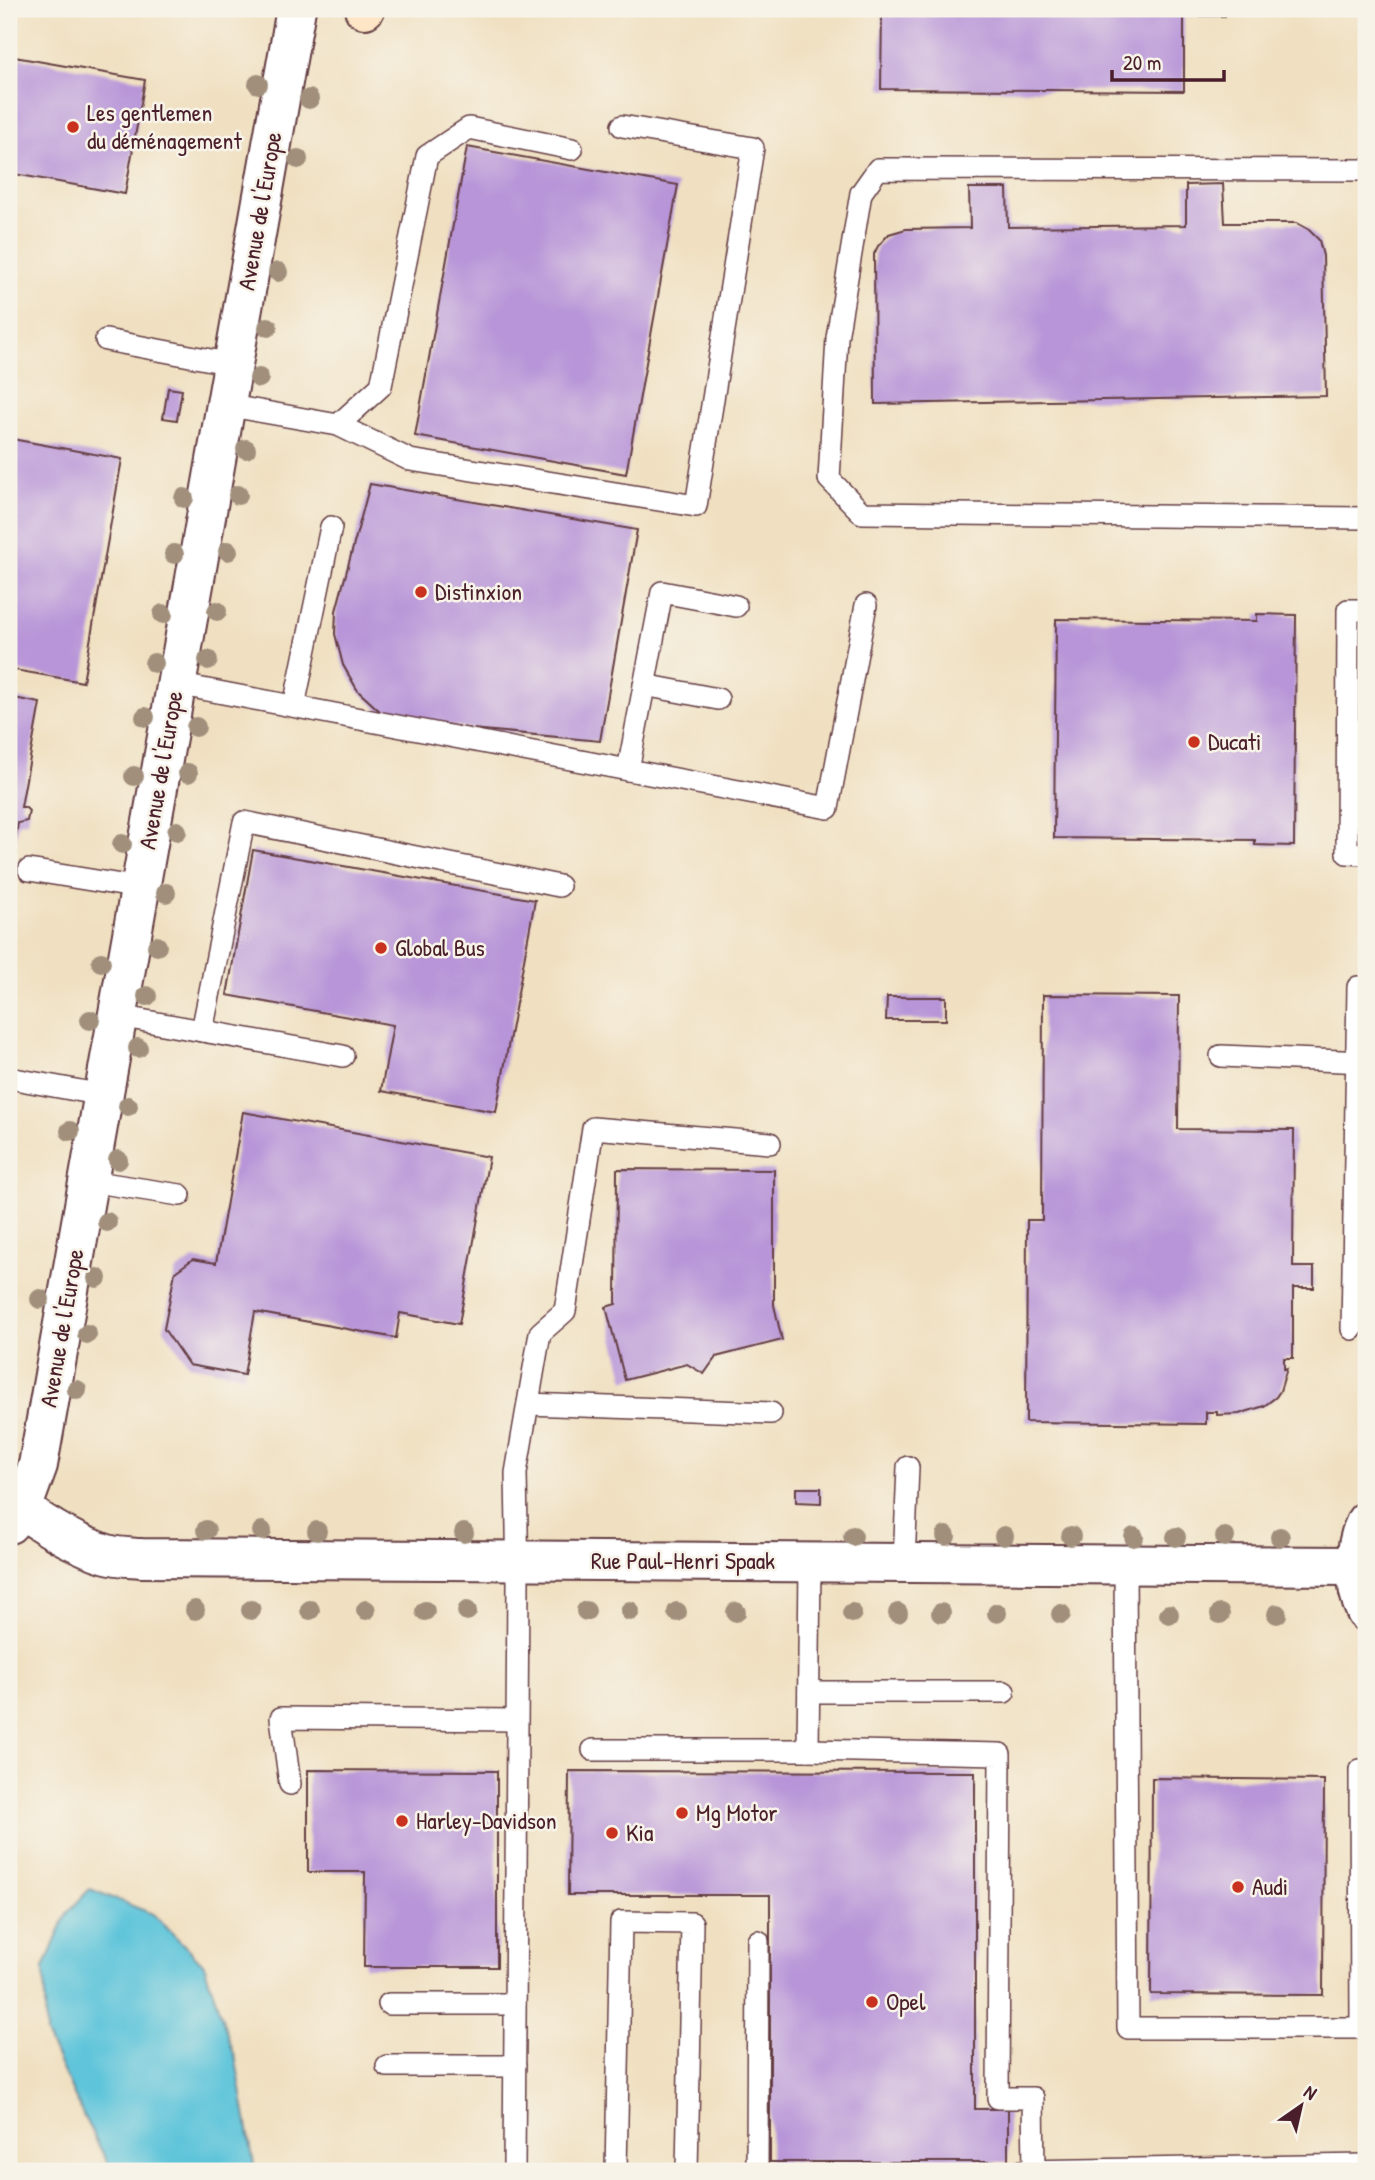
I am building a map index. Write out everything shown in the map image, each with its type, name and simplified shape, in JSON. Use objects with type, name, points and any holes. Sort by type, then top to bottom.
[{"type":"street","name":"Avenue de l'Europe","points":[[15,1516],[38,1465],[296,9]]},
{"type":"street","name":"Rue Paul-Henri Spaak","points":[[15,1516],[109,1555],[153,1558],[1356,1566]]},
{"type":"street","points":[[1366,1521],[1362,1529],[1356,1566],[1366,1612]]},
{"type":"lane","points":[[225,405],[338,425],[410,460],[696,506],[753,148],[622,127]]},
{"type":"lane","points":[[338,425],[381,386],[427,156],[468,128],[572,149]]},
{"type":"lane","points":[[1366,170],[878,169],[861,193],[837,338],[829,479],[862,513],[1366,519]]},
{"type":"lane","points":[[106,340],[232,365]]},
{"type":"lane","points":[[294,706],[331,527]]},
{"type":"lane","points":[[628,770],[662,592],[736,606]]},
{"type":"lane","points":[[176,684],[828,808],[866,605]]},
{"type":"lane","points":[[1366,610],[1349,610],[1347,853],[1366,854]]},
{"type":"lane","points":[[644,685],[718,699]]},
{"type":"lane","points":[[202,1031],[244,822],[559,886]]},
{"type":"lane","points":[[29,870],[140,888]]},
{"type":"lane","points":[[1352,1329],[1361,1062],[1358,988]]},
{"type":"lane","points":[[117,1016],[343,1056]]},
{"type":"lane","points":[[1221,1056],[1361,1062]]},
{"type":"lane","points":[[9,1078],[103,1095]]},
{"type":"lane","points":[[514,2171],[516,1473],[540,1333],[565,1311],[593,1128],[770,1143]]},
{"type":"lane","points":[[89,1181],[180,1195]]},
{"type":"lane","points":[[528,1404],[771,1413]]},
{"type":"lane","points":[[904,1563],[908,1467]]},
{"type":"lane","points":[[808,1750],[810,1562]]},
{"type":"lane","points":[[1125,1565],[1128,2028],[1361,2028],[1360,1770]]},
{"type":"lane","points":[[809,1692],[1004,1692]]},
{"type":"lane","points":[[290,1784],[281,1718],[516,1720]]},
{"type":"lane","points":[[593,1750],[808,1750],[1000,1754],[998,2098],[1033,2098],[1034,2171]]},
{"type":"lane","points":[[616,2171],[621,1922],[633,1922],[692,1923],[687,2171]]},
{"type":"lane","points":[[757,2171],[758,1941]]},
{"type":"lane","points":[[388,2004],[515,2004]]},
{"type":"lane","points":[[387,2066],[515,2066]]},
{"type":"lane","points":[[1020,2171],[1366,2165]]},
{"type":"water","points":[[90,1889],[153,1914],[204,1965],[236,2060],[255,2171],[112,2171],[46,2034],[44,1968],[67,1913]]},
{"type":"building","points":[[882,9],[1225,9],[1225,16],[1184,16],[1184,91],[881,89]]},
{"type":"building","name":"Les gentlemen du déménagement","points":[[9,56],[145,80],[125,194],[9,173]]},
{"type":"building","points":[[467,147],[678,185],[626,474],[415,436]]},
{"type":"building","points":[[1223,184],[1225,223],[1297,223],[1319,240],[1323,256],[1326,396],[875,404],[874,254],[889,234],[906,229],[970,228],[969,188],[1007,188],[1008,227],[1186,225],[1186,185]]},
{"type":"building","points":[[168,388],[182,390],[177,420],[163,418]]},
{"type":"building","points":[[12,439],[122,459],[83,682],[9,669],[9,454]]},
{"type":"building","points":[[370,484],[637,530],[600,741],[472,729],[383,714],[358,691],[343,665],[335,634],[336,611]]},
{"type":"building","points":[[1257,614],[1296,615],[1294,846],[1255,845],[1255,840],[1054,838],[1056,619],[1257,621]]},
{"type":"building","points":[[9,697],[40,703],[21,807],[29,811],[27,821],[18,823],[15,841],[9,840]]},
{"type":"building","name":"Global Bus","points":[[253,850],[535,900],[496,1112],[381,1091],[393,1025],[227,995]]},
{"type":"building","points":[[1043,995],[1179,996],[1178,1129],[1294,1130],[1293,1267],[1314,1267],[1314,1288],[1293,1288],[1293,1358],[1284,1358],[1284,1369],[1287,1368],[1280,1391],[1264,1406],[1239,1414],[1217,1415],[1217,1412],[1206,1412],[1206,1424],[1026,1422],[1027,1220],[1042,1220]]},
{"type":"building","points":[[887,997],[946,997],[946,1020],[886,1020]]},
{"type":"building","points":[[243,1112],[489,1157],[459,1324],[400,1313],[396,1338],[255,1312],[244,1375],[189,1365],[164,1329],[175,1272],[193,1259],[216,1263]]},
{"type":"building","points":[[617,1169],[774,1170],[774,1305],[782,1340],[716,1357],[704,1374],[687,1364],[625,1380],[606,1307],[616,1304]]},
{"type":"building","points":[[796,1488],[821,1488],[821,1503],[796,1502]]},
{"type":"building","name":"Harley-Davidson","points":[[308,1770],[497,1771],[497,1967],[364,1967],[365,1872],[308,1872]]},
{"type":"building","name":"Opel","points":[[569,1771],[975,1772],[975,2109],[1008,2109],[1008,2162],[770,2162],[770,1895],[568,1895]]},
{"type":"building","name":"Audi","points":[[1152,1778],[1324,1780],[1323,1995],[1151,1994]]},
{"type":"place","name":"Les gentlemen du déménagement","points":[[73,127]]},
{"type":"place","name":"Distinxion","points":[[421,592]]},
{"type":"place","name":"Ducati","points":[[1194,742]]},
{"type":"place","name":"Global Bus","points":[[381,948]]},
{"type":"place","name":"Mg Motor","points":[[682,1813]]},
{"type":"place","name":"Harley-Davidson","points":[[402,1821]]},
{"type":"place","name":"Kia","points":[[612,1833]]},
{"type":"place","name":"Audi","points":[[1238,1887]]},
{"type":"place","name":"Opel","points":[[872,2002]]}]
